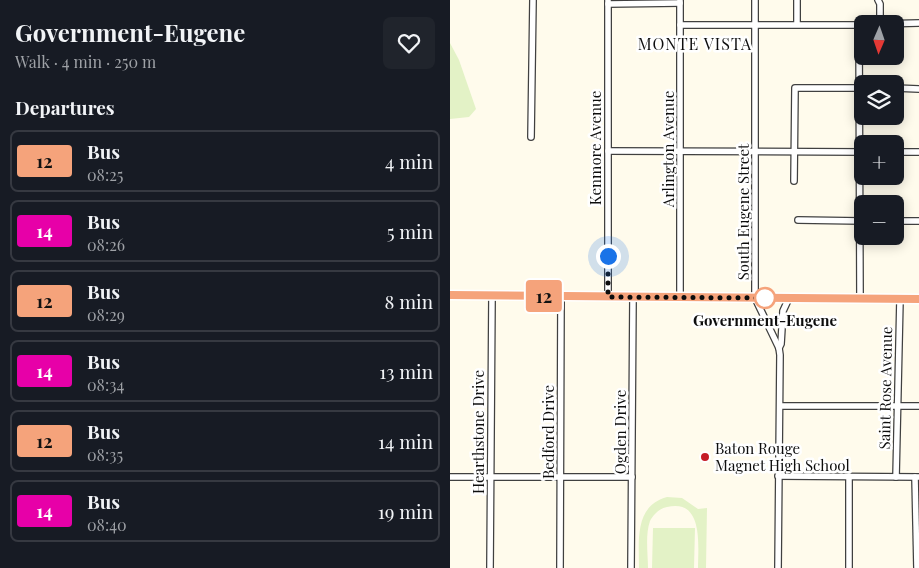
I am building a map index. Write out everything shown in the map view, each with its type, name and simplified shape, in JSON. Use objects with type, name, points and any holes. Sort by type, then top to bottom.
[{"type":"main road","points":[[450,295],[919,299]]},
{"type":"street","points":[[532,0],[532,136]]},
{"type":"street","name":"South Eugene Street","points":[[755,0],[755,298],[779,348],[781,406],[778,476],[778,568]]},
{"type":"street","points":[[797,0],[797,24]]},
{"type":"street","points":[[878,0],[880,15]]},
{"type":"street","points":[[608,2],[680,2]]},
{"type":"street","name":"Kenmore Avenue","points":[[608,2],[608,297]]},
{"type":"street","name":"Arlington Avenue","points":[[680,2],[680,297]]},
{"type":"street","points":[[904,23],[919,23]]},
{"type":"street","points":[[680,25],[854,25]]},
{"type":"street","points":[[794,181],[795,88],[854,88]]},
{"type":"street","points":[[904,88],[919,89]]},
{"type":"street","points":[[608,151],[854,152]]},
{"type":"street","points":[[904,152],[919,152]]},
{"type":"street","points":[[798,220],[854,220]]},
{"type":"street","points":[[904,221],[919,221]]},
{"type":"street","points":[[860,298],[861,245]]},
{"type":"street","name":"Hearthstone Drive","points":[[490,568],[492,296]]},
{"type":"street","name":"Bedford Drive","points":[[560,568],[561,296]]},
{"type":"street","name":"Ogden Drive","points":[[631,568],[633,297]]},
{"type":"street","points":[[779,348],[781,344],[783,311],[789,298]]},
{"type":"street","name":"Saint Rose Avenue","points":[[896,477],[900,299]]},
{"type":"street","points":[[781,406],[919,406]]},
{"type":"street","points":[[778,476],[917,477],[917,568]]},
{"type":"street","points":[[849,568],[850,476]]},
{"type":"street","points":[[450,477],[632,477]]},
{"type":"green space","points":[[450,43],[459,60],[476,109],[469,117],[450,119]]},
{"type":"green space","points":[[667,497],[682,498],[698,509],[707,508],[706,568],[698,568],[698,537],[693,517],[687,510],[679,506],[662,509],[651,519],[647,538],[648,568],[639,568],[639,536],[644,516],[656,502]]},
{"type":"green space","points":[[653,528],[695,528],[694,568],[652,568]]},
{"type":"bus line","name":"12","points":[[450,295],[919,299]]},
{"type":"place","name":"Government-Eugene","points":[[765,298]]},
{"type":"place","name":"Baton Rouge Magnet High School","points":[[705,457]]},
{"type":"district","name":"MONTE VISTA","points":[[695,43]]},
{"type":"route","points":[[608,256],[608,297],[767,298],[765,298]]}]
